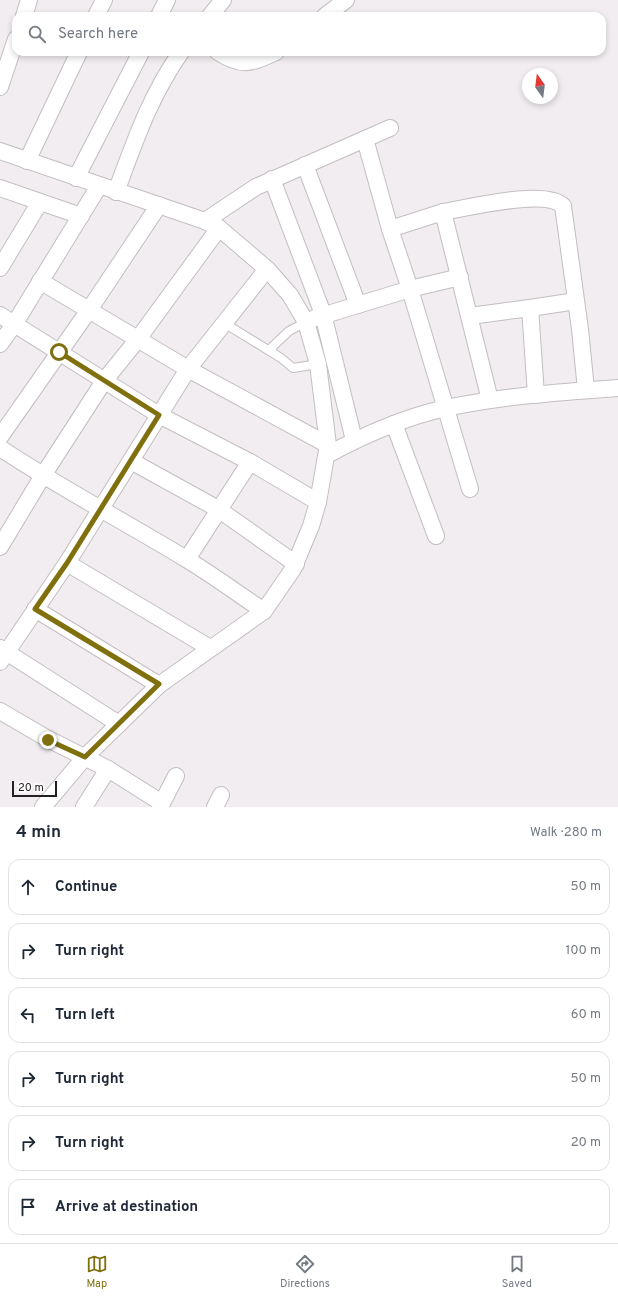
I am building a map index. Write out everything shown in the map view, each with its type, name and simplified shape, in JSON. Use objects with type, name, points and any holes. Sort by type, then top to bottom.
[{"type":"street","points":[[25,12],[29,0]]},
{"type":"street","points":[[98,12],[104,0]]},
{"type":"street","points":[[161,12],[167,0]]},
{"type":"street","points":[[214,12],[224,0]]},
{"type":"street","points":[[330,12],[346,0]]},
{"type":"street","points":[[0,87],[12,51]]},
{"type":"street","points":[[27,161],[77,56]]},
{"type":"street","points":[[76,178],[139,56]]},
{"type":"street","points":[[116,192],[144,115],[169,69],[178,56]]},
{"type":"street","points":[[224,56],[229,59],[250,63],[267,56]]},
{"type":"street","points":[[205,221],[256,187],[390,128]]},
{"type":"street","points":[[364,139],[390,229],[410,289],[470,489]]},
{"type":"street","points":[[0,151],[116,192],[205,221],[219,228],[267,269],[290,295],[306,322],[318,364],[327,450],[318,502],[311,526],[296,564],[264,611],[159,684],[85,757],[43,807]]},
{"type":"street","points":[[305,165],[358,305]]},
{"type":"street","points":[[272,179],[323,314],[354,440]]},
{"type":"street","points":[[0,344],[15,323],[99,186]]},
{"type":"street","points":[[0,188],[81,216]]},
{"type":"street","points":[[390,229],[443,212],[531,198],[540,198],[561,204],[564,209],[586,390]]},
{"type":"street","points":[[0,268],[40,202]]},
{"type":"street","points":[[0,437],[89,310],[159,205]]},
{"type":"street","points":[[443,212],[490,400]]},
{"type":"street","points":[[0,547],[42,476],[104,381],[138,339],[219,228]]},
{"type":"street","points":[[119,724],[3,654],[67,563],[188,369],[267,269]]},
{"type":"street","points":[[306,322],[323,314],[410,289],[460,277]]},
{"type":"street","points":[[40,281],[327,450]]},
{"type":"street","points":[[470,316],[576,301]]},
{"type":"street","points":[[530,308],[536,395]]},
{"type":"street","points":[[0,315],[15,323],[159,415],[250,462],[318,502]]},
{"type":"street","points":[[327,450],[394,424],[445,408],[490,400],[618,388]]},
{"type":"street","points":[[394,424],[436,536]]},
{"type":"street","points":[[0,448],[42,476],[187,560],[264,611]]},
{"type":"street","points":[[131,461],[218,509],[296,564]]},
{"type":"street","points":[[187,560],[218,509],[250,462]]},
{"type":"street","points":[[67,563],[210,648]]},
{"type":"street","points":[[35,609],[159,684]]},
{"type":"street","points":[[0,711],[48,740],[108,769],[161,805],[176,776]]},
{"type":"street","points":[[84,807],[108,769]]},
{"type":"lane","points":[[272,352],[272,347],[279,338],[306,322]]},
{"type":"lane","points":[[224,323],[272,352],[293,368],[318,364]]},
{"type":"route","points":[[48,740],[85,757],[159,684],[35,609],[67,563],[159,415],[59,352]]}]
